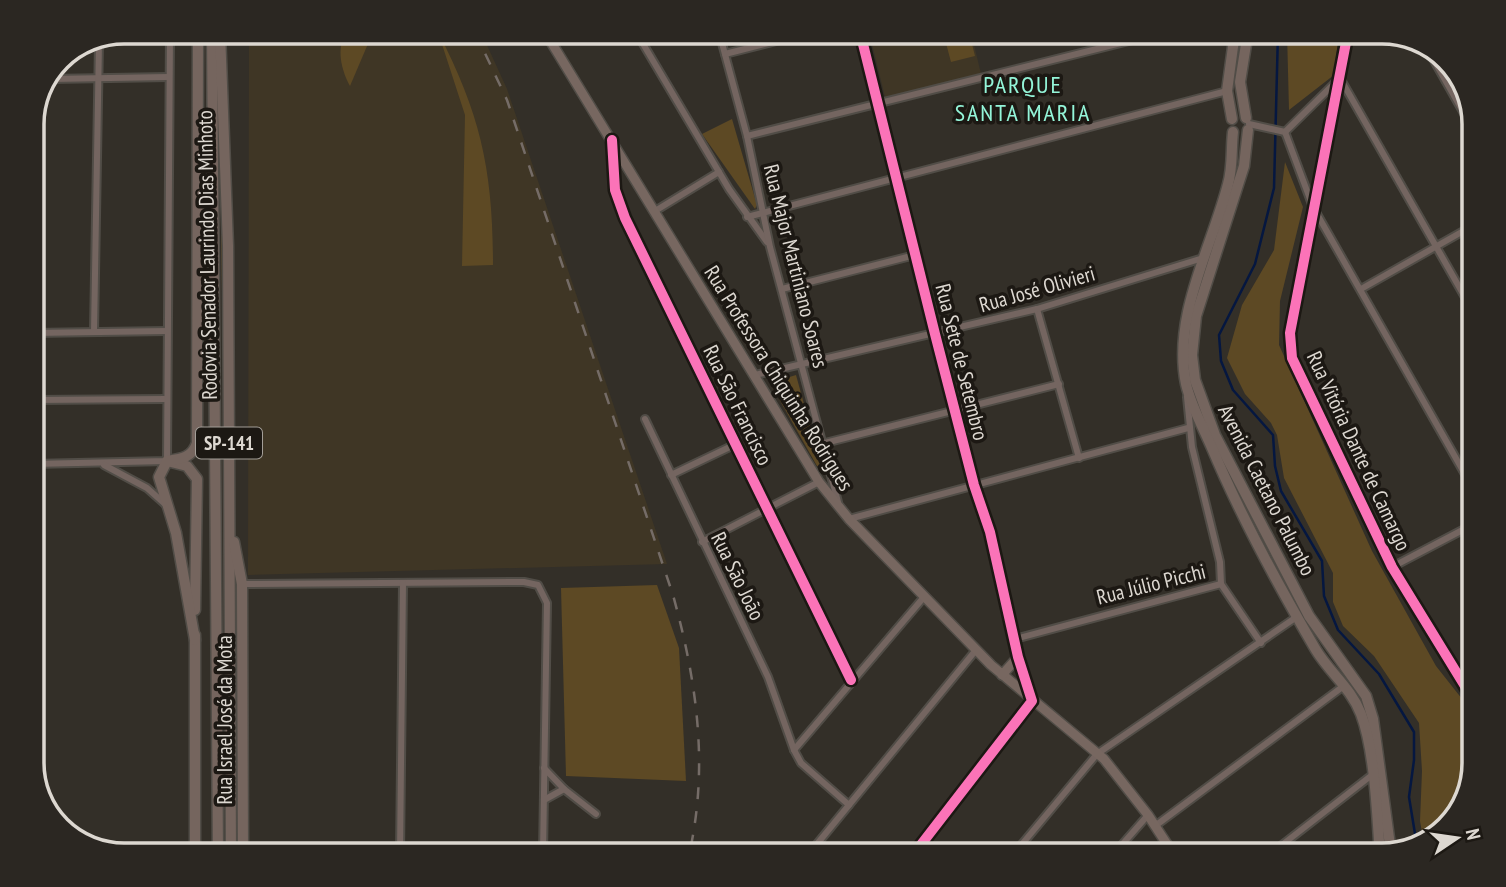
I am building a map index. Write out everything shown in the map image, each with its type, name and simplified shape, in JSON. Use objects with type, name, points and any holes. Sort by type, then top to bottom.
[{"type":"main road","name":"SP-141","points":[[167,461],[192,454],[197,443],[198,44]]},
{"type":"main road","name":"Rodovia Senador Laurindo Dias Minhoto","points":[[212,44],[218,843]]},
{"type":"main road","name":"Rodovia Senador Laurindo Dias Minhoto","points":[[220,44],[228,237],[230,843]]},
{"type":"main road","name":"Rua Professora Chiquinha Rodrigues","points":[[554,44],[819,482],[849,519],[976,650],[1032,701],[1097,754],[1148,815],[1166,843]]},
{"type":"main road","name":"Avenida Caetano Palumbo","points":[[1233,44],[1227,91],[1233,132],[1232,170],[1203,258],[1189,313],[1184,350],[1186,383],[1226,482],[1318,653],[1345,685],[1362,716],[1372,775],[1379,843]]},
{"type":"main road","name":"Avenida Caetano Palumbo","points":[[1246,44],[1240,82],[1248,124],[1244,166],[1196,317],[1192,355],[1195,380],[1215,435],[1309,616],[1366,696],[1373,719],[1390,843]]},
{"type":"main road","points":[[1232,119],[1240,116],[1248,124],[1241,135],[1233,132]]},
{"type":"main road","name":"SP-141","points":[[167,461],[159,477],[176,533],[195,640]]},
{"type":"main road","name":"SP-141","points":[[167,461],[187,466],[197,479],[195,843]]},
{"type":"main road","name":"Rua Israel José da Mota","points":[[229,514],[242,584],[243,843]]},
{"type":"main road","points":[[1003,675],[1018,657]]},
{"type":"street","points":[[44,464],[167,461],[170,44]]},
{"type":"street","points":[[644,44],[719,172],[747,217],[770,247]]},
{"type":"street","name":"Rua Major Martiniano Soares","points":[[722,44],[747,136],[770,247],[839,508]]},
{"type":"street","points":[[725,54],[765,44]]},
{"type":"street","name":"Rua Sete de Setembro","points":[[863,44],[935,334],[974,485],[990,532],[1018,657],[1032,701]]},
{"type":"street","points":[[747,136],[1118,44]]},
{"type":"street","name":"Rua Vitória Dante de Camargo","points":[[1346,44],[1290,333],[1292,358],[1391,567],[1462,680]]},
{"type":"street","points":[[94,332],[99,48]]},
{"type":"street","points":[[1436,65],[1461,108]]},
{"type":"street","points":[[58,79],[169,78]]},
{"type":"street","points":[[1282,131],[1340,78],[1462,293]]},
{"type":"street","points":[[747,217],[1227,91]]},
{"type":"street","points":[[1248,124],[1282,131]]},
{"type":"street","points":[[1282,131],[1313,207],[1462,468]]},
{"type":"street","name":"Rua São Francisco","points":[[612,140],[615,190],[625,218],[851,680]]},
{"type":"street","points":[[655,211],[719,172]]},
{"type":"street","points":[[1362,289],[1462,232]]},
{"type":"street","points":[[782,289],[915,255]]},
{"type":"street","name":"Rua José Olivieri","points":[[755,375],[1037,309],[1203,258]]},
{"type":"street","points":[[1037,309],[1079,458]]},
{"type":"street","points":[[44,332],[167,331]]},
{"type":"street","name":"Rua Júlio Picchi","points":[[1015,639],[1221,584],[1220,562],[1188,428],[1186,383]]},
{"type":"street","points":[[821,444],[1059,384]]},
{"type":"street","points":[[44,401],[166,399]]},
{"type":"street","name":"Rua São João","points":[[645,419],[768,677],[794,750]]},
{"type":"street","points":[[849,519],[1188,428]]},
{"type":"street","points":[[671,475],[736,444]]},
{"type":"street","points":[[99,463],[119,470],[166,505]]},
{"type":"street","points":[[702,542],[819,482]]},
{"type":"street","points":[[1391,567],[1462,530]]},
{"type":"street","points":[[242,584],[524,582],[538,585],[544,591],[547,603],[543,843]]},
{"type":"street","points":[[400,843],[403,583]]},
{"type":"street","points":[[1221,584],[1261,643]]},
{"type":"street","points":[[849,805],[801,763],[794,750],[924,597]]},
{"type":"street","points":[[1024,843],[1097,754],[1298,616]]},
{"type":"street","points":[[818,843],[976,650]]},
{"type":"street","points":[[1155,826],[1345,685]]},
{"type":"street","points":[[923,843],[1032,701]]},
{"type":"street","points":[[544,768],[564,789],[596,814]]},
{"type":"street","points":[[1286,843],[1372,775]]},
{"type":"street","points":[[544,800],[564,789]]},
{"type":"street","points":[[1125,843],[1148,815]]},
{"type":"shaded area","points":[[249,44],[486,44],[507,89],[667,564],[248,575]]},
{"type":"shaded area","points":[[368,44],[350,86],[344,73],[341,45]]},
{"type":"shaded area","points":[[442,44],[465,90],[482,144],[490,201],[493,265],[462,266],[465,115]]},
{"type":"shaded area","points":[[872,44],[974,44],[981,74],[885,97]]},
{"type":"shaded area","points":[[946,44],[972,44],[975,56],[951,62]]},
{"type":"shaded area","points":[[1287,44],[1338,44],[1334,75],[1289,110]]},
{"type":"shaded area","points":[[732,119],[757,205],[755,209],[702,134]]},
{"type":"shaded area","points":[[1285,162],[1303,207],[1280,301],[1279,345],[1372,551],[1436,666],[1462,699],[1460,784],[1452,803],[1422,803],[1422,833],[1419,723],[1374,656],[1343,626],[1333,602],[1333,573],[1284,478],[1277,435],[1271,423],[1245,394],[1227,358],[1242,305],[1274,250]]},
{"type":"shaded area","points":[[221,235],[225,235],[225,465]]},
{"type":"shaded area","points":[[796,375],[821,466],[817,466],[770,383]]},
{"type":"shaded area","points":[[657,585],[679,648],[686,781],[566,776],[561,588]]},
{"type":"waterway","points":[[1278,44],[1274,188],[1255,264],[1219,335],[1221,361],[1233,390],[1273,435],[1275,466],[1281,491],[1322,561],[1324,596],[1338,630],[1379,674],[1414,732],[1414,760],[1409,797],[1415,836]]},
{"type":"railway","points":[[481,44],[507,100],[673,595],[688,660],[698,725],[698,789],[691,843]]},
{"type":"cycle path","points":[[863,44],[974,485],[990,532],[1018,657],[1032,701],[922,843]]},
{"type":"cycle path","points":[[1346,44],[1290,333],[1292,358],[1392,567],[1462,681]]},
{"type":"cycle path","points":[[612,140],[615,190],[625,218],[851,680]]},
{"type":"district","name":"PARQUE SANTA MARIA","points":[[1023,98]]}]
